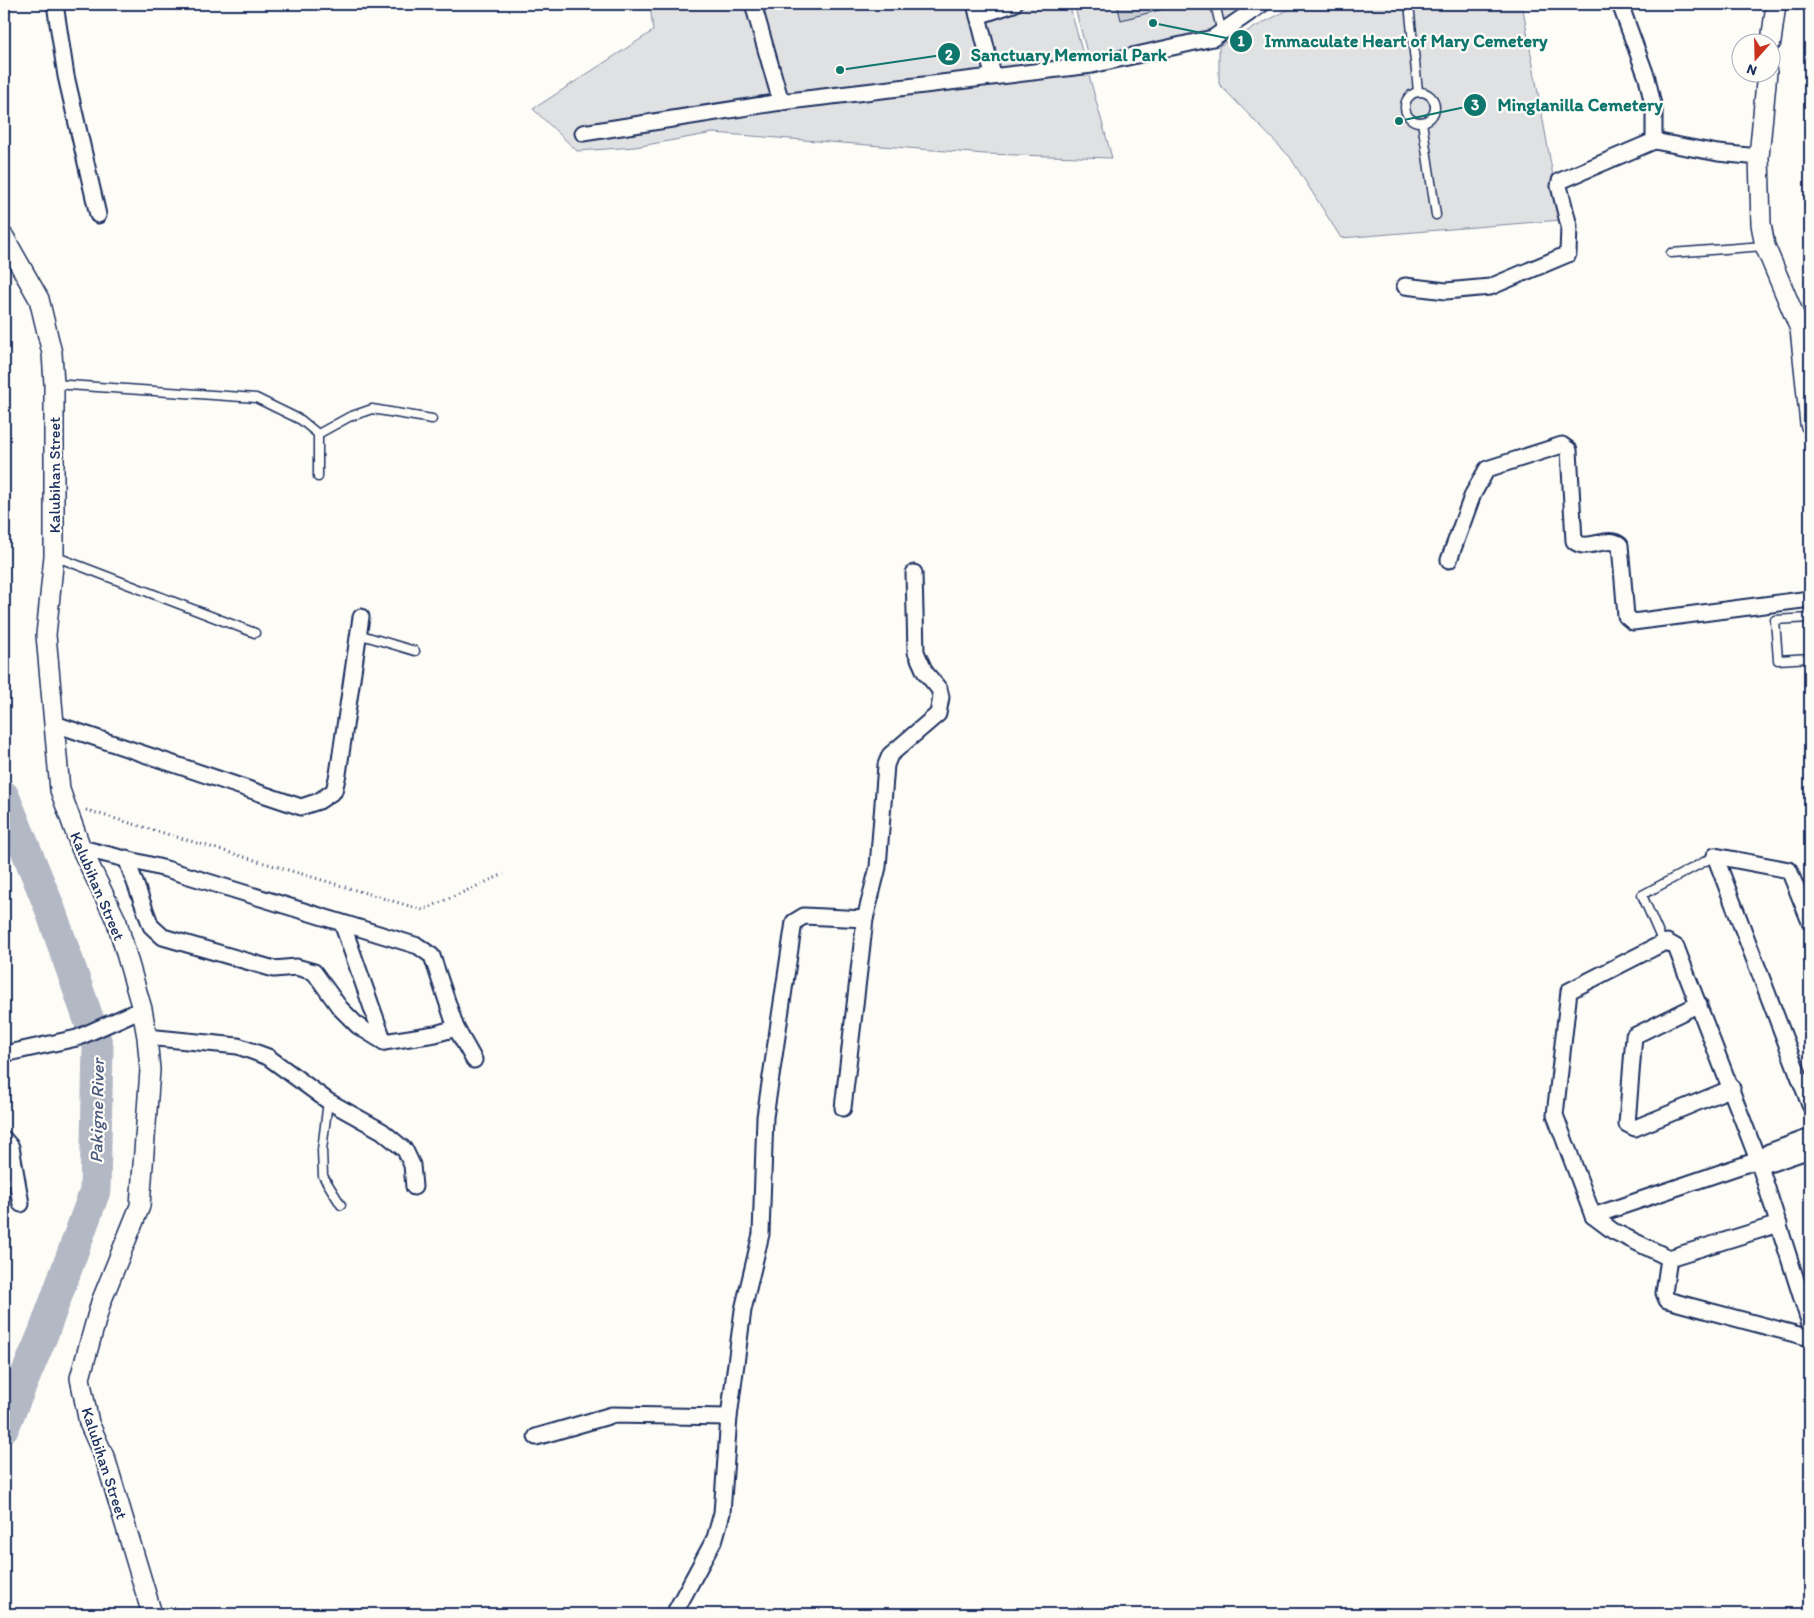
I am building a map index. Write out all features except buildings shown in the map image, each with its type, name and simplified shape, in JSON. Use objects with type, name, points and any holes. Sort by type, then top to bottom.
[{"type":"street","points":[[55,4],[66,76],[98,215]]},
{"type":"street","points":[[753,4],[781,102]]},
{"type":"street","points":[[994,75],[976,10],[1014,4]]},
{"type":"street","points":[[582,133],[781,102],[994,75],[1092,65],[1213,38],[1262,4]]},
{"type":"street","points":[[1620,4],[1647,78],[1654,109],[1654,141]]},
{"type":"street","points":[[1772,32],[1776,4]]},
{"type":"street","points":[[1766,82],[1759,157],[1762,224],[1765,246],[1800,329],[1810,424]]},
{"type":"street","points":[[1405,286],[1446,291],[1490,287],[1568,254],[1569,226],[1559,186],[1560,180],[1654,141],[1718,153],[1759,157]]},
{"type":"street","name":"Kalubihan Street","points":[[4,237],[39,299],[52,353],[54,384],[54,556],[46,636],[60,790],[81,848],[117,922],[142,1009],[147,1037],[150,1070],[140,1206],[101,1302],[80,1378],[89,1423],[106,1461],[152,1614]]},
{"type":"street","points":[[1449,560],[1474,494],[1487,468],[1562,445],[1569,450],[1574,541],[1582,545],[1613,541],[1620,545],[1626,616],[1628,620],[1633,622],[1805,600]]},
{"type":"street","points":[[843,1108],[865,919],[878,867],[886,765],[890,755],[938,714],[941,697],[934,680],[920,662],[916,652],[914,573]]},
{"type":"street","points":[[55,724],[301,807],[319,801],[334,791],[343,751],[361,617]]},
{"type":"street","points":[[81,848],[126,858],[418,946],[432,956],[456,1028],[474,1060]]},
{"type":"street","points":[[1715,856],[1789,870],[1810,922]]},
{"type":"street","points":[[1715,856],[1810,1105]]},
{"type":"street","points":[[126,858],[151,926],[155,932],[170,939],[274,969],[296,967],[314,972],[340,1008],[358,1026],[384,1042],[435,1034],[456,1028]]},
{"type":"street","points":[[674,1614],[715,1538],[722,1512],[729,1417],[743,1310],[760,1234],[765,1117],[794,922],[804,916],[865,919]]},
{"type":"street","points":[[342,923],[384,1042]]},
{"type":"street","points":[[1779,1224],[1670,1258],[1613,1231],[1593,1216],[1555,1115],[1569,991],[1663,944],[1668,942],[1676,946],[1758,1160],[1779,1224],[1810,1324]]},
{"type":"street","points":[[1699,1004],[1634,1036],[1627,1124],[1629,1127],[1635,1128],[1732,1088]]},
{"type":"street","points":[[4,1054],[77,1038],[142,1009]]},
{"type":"street","points":[[147,1037],[238,1046],[268,1057],[328,1101],[382,1131],[405,1150],[412,1165],[414,1187]]},
{"type":"street","points":[[1593,1216],[1758,1160],[1769,1152],[1810,1138]]},
{"type":"street","points":[[4,1139],[12,1147],[21,1204]]},
{"type":"street","points":[[1758,1160],[1772,1163],[1810,1150]]},
{"type":"street","points":[[1670,1258],[1664,1293],[1667,1300],[1810,1338]]},
{"type":"street","points":[[536,1437],[612,1415],[729,1417]]},
{"type":"lane","points":[[1215,4],[1222,32]]},
{"type":"lane","points":[[1409,4],[1418,92]]},
{"type":"lane","points":[[1418,92],[1429,94],[1436,105],[1432,116],[1422,122],[1410,119],[1405,109],[1408,97],[1418,92]]},
{"type":"lane","points":[[1422,122],[1436,215]]},
{"type":"lane","points":[[1671,253],[1765,246]]},
{"type":"lane","points":[[54,384],[256,398],[301,420],[318,434]]},
{"type":"lane","points":[[318,434],[349,417],[372,409],[432,419]]},
{"type":"lane","points":[[318,434],[318,477]]},
{"type":"lane","points":[[54,556],[255,633]]},
{"type":"lane","points":[[1801,618],[1805,600]]},
{"type":"lane","points":[[1810,618],[1775,620],[1778,660],[1810,658]]},
{"type":"lane","points":[[358,634],[414,651]]},
{"type":"lane","points":[[1663,944],[1642,895],[1715,856]]},
{"type":"lane","points":[[328,1101],[322,1150],[323,1176],[341,1205]]},
{"type":"path","points":[[65,804],[423,910],[504,874]]},
{"type":"shaded area","points":[[650,4],[1069,4],[1112,158],[985,154],[713,133],[635,147],[577,151],[533,109],[653,31]]},
{"type":"shaded area","points":[[1074,4],[1253,4],[1213,34],[1089,60]]},
{"type":"shaded area","points":[[1299,4],[1522,4],[1561,220],[1341,238],[1290,157],[1219,84],[1219,46]]},
{"type":"waterway","name":"Pakigne River","points":[[4,796],[49,906],[98,1046],[95,1191],[43,1334],[4,1427]]},
{"type":"place","name":"Immaculate Heart of Mary Cemetery","points":[[1153,23]]},
{"type":"place","name":"Sanctuary Memorial Park","points":[[840,70]]},
{"type":"place","name":"Minglanilla Cemetery","points":[[1399,121]]}]
